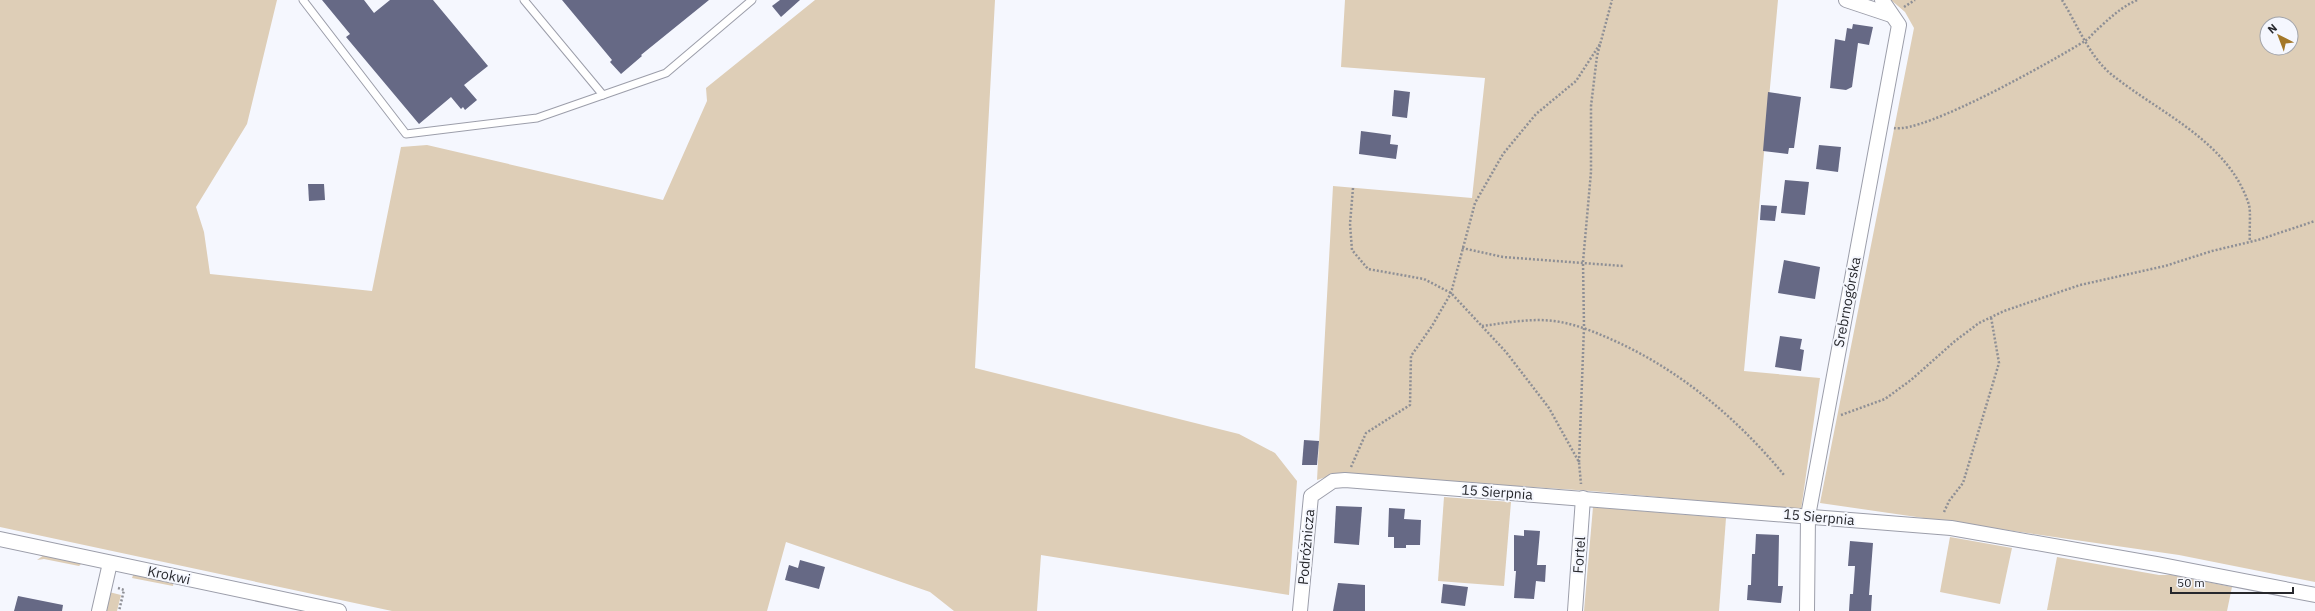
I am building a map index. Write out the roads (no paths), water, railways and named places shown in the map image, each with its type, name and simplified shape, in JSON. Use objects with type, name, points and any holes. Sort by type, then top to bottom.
[{"type":"street","points":[[1846,0],[1892,15]]},
{"type":"street","name":"Srebrnogórska","points":[[1807,611],[1808,516],[1899,25],[1882,0]]},
{"type":"street","name":"15 Sierpnia","points":[[1321,488],[1333,481],[1345,480],[1808,516],[1939,528],[2156,564],[2315,595]]},
{"type":"street","name":"Podróżnicza","points":[[1300,611],[1310,502],[1312,496],[1321,488]]},
{"type":"street","name":"Fortel","points":[[1575,611],[1583,498]]},
{"type":"street","name":"Krokwi","points":[[0,539],[339,611]]},
{"type":"street","points":[[99,611],[110,563]]},
{"type":"lane","points":[[303,0],[406,134],[537,118],[666,73],[752,0]]},
{"type":"lane","points":[[524,0],[603,95]]}]
